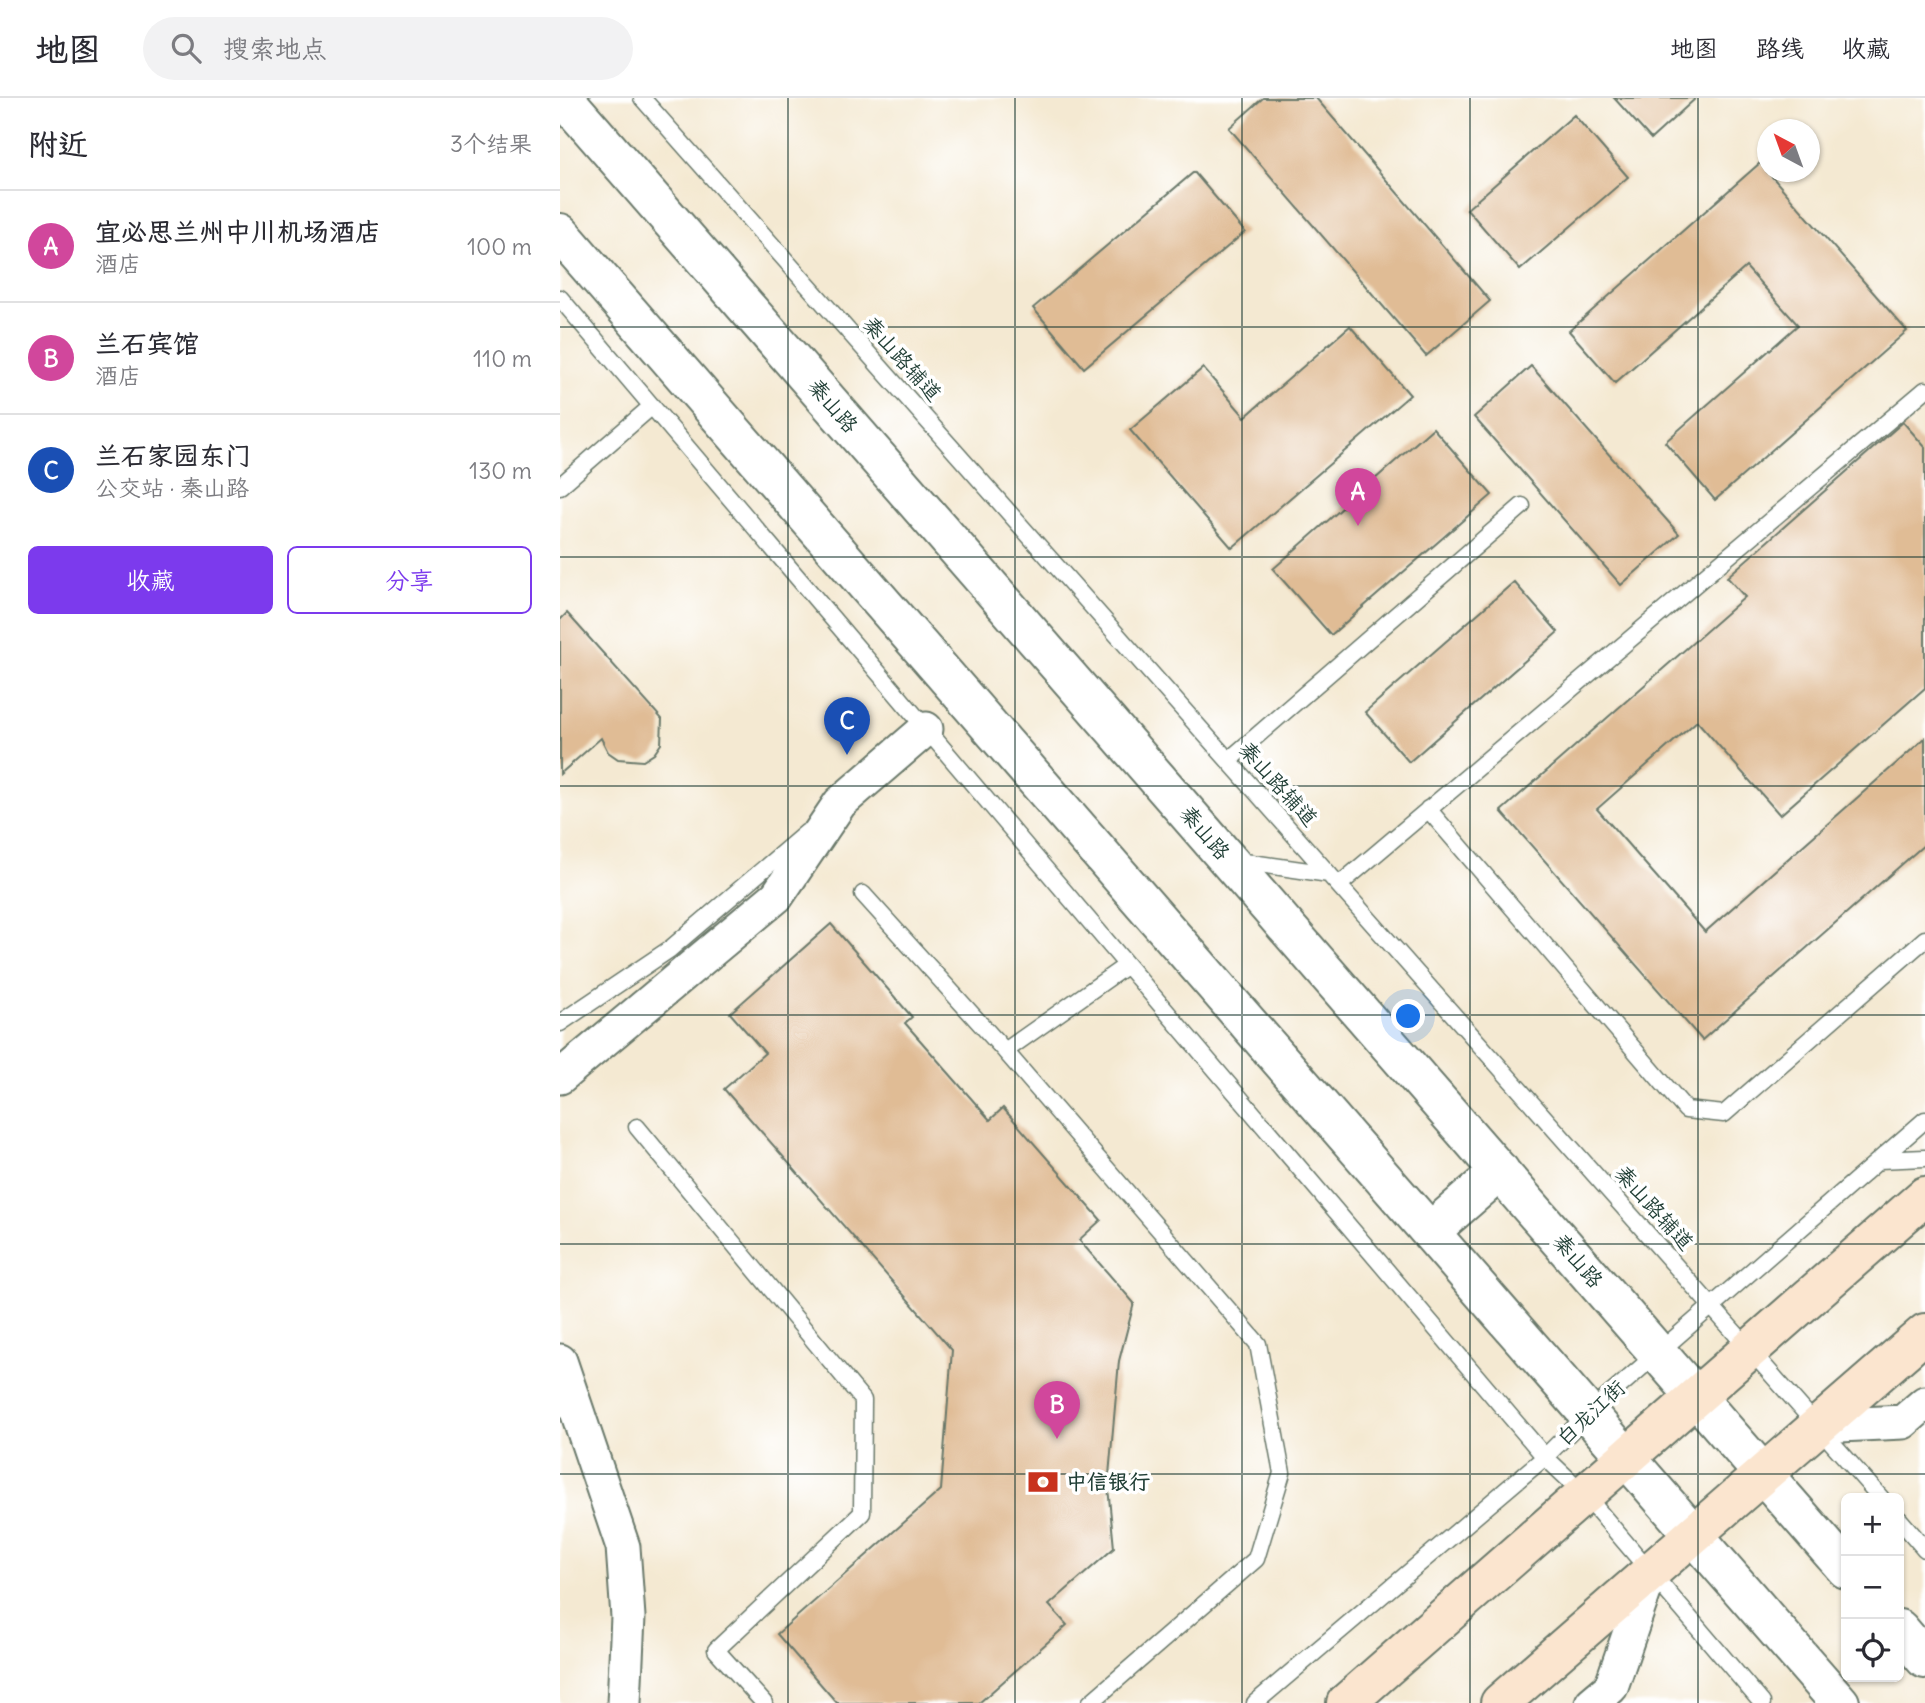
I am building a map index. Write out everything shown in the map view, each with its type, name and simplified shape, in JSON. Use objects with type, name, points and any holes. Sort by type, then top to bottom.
[{"type":"main road","points":[[1346,1703],[1925,1196]]},
{"type":"main road","points":[[1500,1703],[1925,1333]]},
{"type":"street","name":"秦山路","points":[[564,98],[1841,1563]]},
{"type":"street","points":[[560,233],[1840,1703]]},
{"type":"street","points":[[560,1077],[777,896],[840,803],[926,729]]},
{"type":"street","points":[[1431,1231],[1500,1171]]},
{"type":"street","points":[[560,1361],[623,1547],[628,1617],[624,1703]]},
{"type":"street","points":[[1819,1426],[1903,1422],[1925,1403]]},
{"type":"street","points":[[1592,1703],[1611,1687],[1650,1574]]},
{"type":"street","points":[[1904,1635],[1925,1659]]},
{"type":"lane","name":"秦山路辅道","points":[[642,98],[1877,1493]]},
{"type":"lane","points":[[560,298],[1545,1457],[1584,1494],[1762,1703]]},
{"type":"lane","points":[[1229,860],[1334,879],[1428,809],[1925,390]]},
{"type":"lane","points":[[560,485],[652,406]]},
{"type":"lane","points":[[1229,760],[1522,506]]},
{"type":"lane","points":[[560,1023],[670,949],[840,803]]},
{"type":"lane","points":[[1428,809],[1686,1110],[1724,1114],[1925,939]]},
{"type":"lane","points":[[863,894],[1005,1051],[1258,1344],[1282,1473],[1256,1559],[1090,1703]]},
{"type":"lane","points":[[1005,1051],[1127,965]]},
{"type":"lane","name":"白龙江街","points":[[1255,1703],[1545,1457],[1589,1413],[1925,1120]]},
{"type":"lane","points":[[637,1127],[863,1400],[862,1513],[716,1650],[764,1703]]},
{"type":"lane","points":[[1879,1160],[1925,1158]]},
{"type":"lane","points":[[1904,1525],[1925,1549]]},
{"type":"building","points":[[1263,98],[1316,98],[1490,301],[1426,356],[1229,128]]},
{"type":"building","points":[[1614,98],[1696,98],[1651,139]]},
{"type":"building","points":[[1574,115],[1628,177],[1520,270],[1467,209]]},
{"type":"building","points":[[1757,166],[1757,182],[1777,182],[1907,331],[1715,500],[1665,442],[1798,325],[1746,267],[1615,383],[1569,331]]},
{"type":"building","points":[[1194,172],[1245,232],[1084,368],[1033,308]]},
{"type":"building","points":[[1350,326],[1410,395],[1232,548],[1130,430],[1203,368],[1245,417]]},
{"type":"building","points":[[1531,366],[1679,534],[1621,585],[1474,417]]},
{"type":"building","points":[[1903,422],[1925,447],[1925,688],[1780,815],[1697,721],[1597,809],[1705,932],[1925,738],[1925,844],[1702,1040],[1501,811],[1745,597],[1727,577]]},
{"type":"building","points":[[1433,428],[1492,495],[1331,635],[1273,569]]},
{"type":"building","points":[[1514,582],[1558,632],[1409,762],[1365,712]]},
{"type":"building","points":[[567,613],[662,719],[661,744],[654,754],[643,761],[618,759],[608,752],[601,738],[560,774],[560,620]]},
{"type":"building","points":[[831,924],[912,1017],[905,1023],[990,1120],[1003,1108],[1101,1220],[1079,1240],[1134,1303],[1119,1361],[1108,1487],[1114,1548],[1049,1605],[1067,1625],[979,1703],[837,1703],[777,1634],[941,1490],[952,1350],[724,1089],[765,1053],[730,1013]]},
{"type":"place","name":"宜必思兰州中川机场酒店","points":[[1358,526]]},
{"type":"place","name":"兰石家园东门","points":[[847,755]]},
{"type":"place","name":"兰石宾馆","points":[[1057,1439]]},
{"type":"place","name":"中信银行","points":[[1043,1482]]}]
